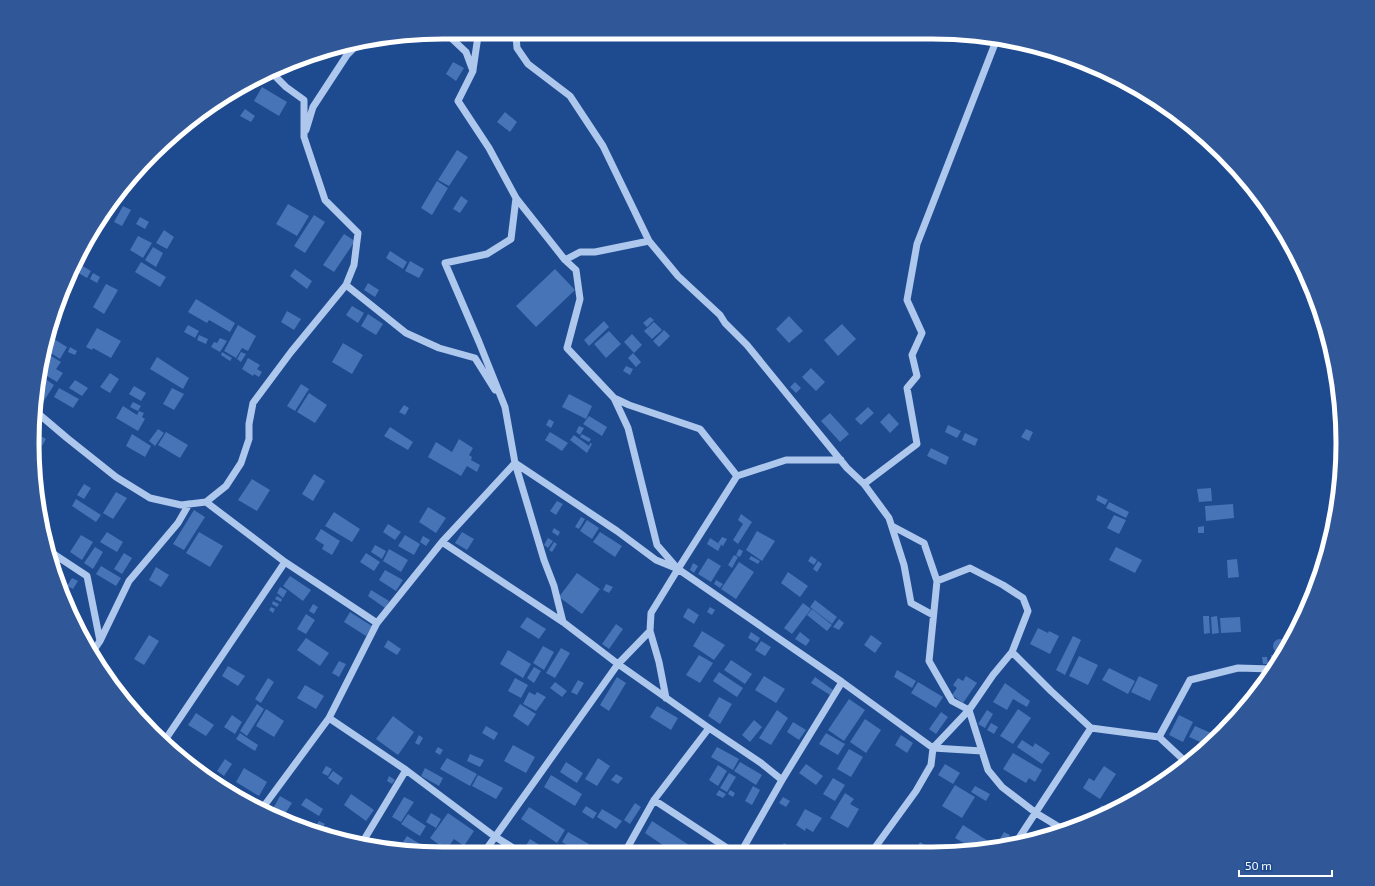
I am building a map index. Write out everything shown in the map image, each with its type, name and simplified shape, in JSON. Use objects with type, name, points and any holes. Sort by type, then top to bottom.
[{"type":"street","points":[[452,39],[466,52],[473,71]]},
{"type":"street","points":[[478,39],[473,71],[458,101],[489,148],[516,198],[566,260],[576,270],[580,299],[567,348],[614,398],[628,428],[657,545],[678,569]]},
{"type":"street","points":[[516,39],[517,48],[528,64],[570,96],[603,146],[649,241],[678,276],[720,315],[725,323],[747,345],[841,460],[864,484],[889,518],[904,565],[911,603],[933,615]]},
{"type":"street","points":[[864,484],[917,444],[907,388],[916,376],[912,355],[922,333],[907,300],[917,244],[995,44]]},
{"type":"street","points":[[304,137],[313,106],[352,50]]},
{"type":"street","points":[[40,415],[116,477],[150,498],[181,505],[206,502],[226,486],[241,463],[249,439],[249,424],[253,403],[291,352],[346,284],[354,266],[358,233],[325,200],[304,137],[304,100],[286,87],[275,76]]},
{"type":"street","points":[[516,198],[510,239],[487,254],[445,263],[505,407],[515,463],[544,560],[554,586],[563,622]]},
{"type":"street","points":[[566,260],[580,252],[595,252],[649,241]]},
{"type":"street","points":[[346,284],[406,333],[439,348],[475,358],[505,407]]},
{"type":"street","points":[[614,398],[629,405],[700,429],[737,476]]},
{"type":"street","points":[[666,698],[659,662],[650,631],[651,613],[737,476],[786,460],[841,460]]},
{"type":"street","points":[[515,463],[617,531],[656,560],[678,569],[842,682],[933,748],[982,751]]},
{"type":"street","points":[[265,805],[328,718],[377,623],[442,542],[467,517],[515,463]]},
{"type":"street","points":[[206,502],[285,562],[377,623]]},
{"type":"street","points":[[95,648],[129,581],[178,523],[189,504]]},
{"type":"street","points":[[892,526],[924,543],[937,581],[929,661],[952,701],[969,710],[988,770],[1002,787],[1036,813],[1059,827]]},
{"type":"street","points":[[442,542],[563,622],[618,664],[761,763],[782,780]]},
{"type":"street","points":[[55,555],[87,576],[100,640]]},
{"type":"street","points":[[167,738],[285,562]]},
{"type":"street","points":[[876,847],[916,791],[931,765],[933,748],[969,710],[993,675],[1012,652],[1028,611],[1023,598],[1003,585],[970,568],[937,581]]},
{"type":"street","points":[[487,847],[618,664],[650,631]]},
{"type":"street","points":[[1012,652],[1091,728],[1159,737],[1183,760]]},
{"type":"street","points":[[1159,737],[1190,680],[1238,668],[1267,668]]},
{"type":"street","points":[[744,847],[782,780],[842,682]]},
{"type":"street","points":[[328,718],[406,770],[494,836],[512,847]]},
{"type":"street","points":[[628,847],[654,800],[709,728]]},
{"type":"street","points":[[1020,837],[1091,728]]},
{"type":"street","points":[[364,839],[406,770]]},
{"type":"street","points":[[654,800],[725,847]]},
{"type":"building","points":[[453,62],[464,68],[456,81],[446,74]]},
{"type":"building","points":[[262,87],[287,102],[279,116],[254,101]]},
{"type":"building","points":[[245,109],[255,116],[251,122],[240,116]]},
{"type":"building","points":[[505,112],[517,122],[510,132],[497,122]]},
{"type":"building","points":[[457,150],[468,157],[449,186],[438,180]]},
{"type":"building","points":[[437,181],[448,188],[432,215],[421,208]]},
{"type":"building","points":[[461,196],[468,201],[460,213],[453,209]]},
{"type":"building","points":[[288,204],[309,216],[297,236],[276,224]]},
{"type":"building","points":[[123,206],[131,210],[122,226],[114,222]]},
{"type":"building","points":[[314,215],[325,222],[305,253],[294,246]]},
{"type":"building","points":[[140,217],[149,222],[145,229],[136,224]]},
{"type":"building","points":[[164,230],[174,237],[167,249],[156,243]]},
{"type":"building","points":[[344,234],[355,241],[334,272],[323,265]]},
{"type":"building","points":[[138,236],[152,243],[143,258],[130,250]]},
{"type":"building","points":[[153,247],[163,253],[156,267],[145,260]]},
{"type":"building","points":[[390,251],[407,262],[403,269],[386,258]]},
{"type":"building","points":[[410,261],[424,269],[419,278],[405,271]]},
{"type":"building","points":[[141,262],[166,277],[160,287],[135,272]]},
{"type":"building","points":[[81,265],[91,271],[87,278],[77,272]]},
{"type":"building","points":[[295,269],[312,281],[307,289],[290,276]]},
{"type":"building","points":[[555,269],[575,290],[536,327],[516,306]]},
{"type":"building","points":[[93,273],[100,277],[97,283],[90,279]]},
{"type":"building","points":[[368,283],[379,290],[375,297],[364,290]]},
{"type":"building","points":[[106,284],[118,290],[104,314],[93,307]]},
{"type":"building","points":[[196,299],[235,323],[230,332],[209,320],[207,323],[188,312]]},
{"type":"building","points":[[352,306],[364,313],[358,323],[346,315]]},
{"type":"building","points":[[287,311],[301,319],[294,330],[281,322]]},
{"type":"building","points":[[368,314],[383,324],[376,335],[361,326]]},
{"type":"building","points":[[789,316],[803,331],[789,343],[776,329]]},
{"type":"building","points":[[650,317],[654,320],[647,327],[643,323]]},
{"type":"building","points":[[604,321],[609,327],[589,346],[584,340]]},
{"type":"building","points":[[654,322],[662,330],[652,339],[644,331]]},
{"type":"building","points":[[842,324],[856,339],[838,356],[824,340]]},
{"type":"building","points":[[188,325],[199,331],[195,338],[184,332]]},
{"type":"building","points":[[238,325],[256,336],[248,351],[242,348],[236,358],[224,351]]},
{"type":"building","points":[[97,328],[121,341],[111,358],[93,348],[92,350],[86,347]]},
{"type":"building","points":[[664,330],[670,336],[659,347],[653,341]]},
{"type":"building","points":[[609,331],[621,344],[606,358],[594,344]]},
{"type":"building","points":[[632,334],[642,345],[634,353],[624,342]]},
{"type":"building","points":[[199,335],[208,339],[206,344],[197,340]]},
{"type":"building","points":[[53,338],[67,347],[60,359],[50,352]]},
{"type":"building","points":[[220,338],[227,341],[220,352],[211,347],[214,342],[217,343]]},
{"type":"building","points":[[343,343],[363,355],[352,374],[332,362]]},
{"type":"building","points":[[70,347],[77,351],[75,355],[68,352]]},
{"type":"building","points":[[222,352],[232,358],[230,361],[221,355]]},
{"type":"building","points":[[241,352],[246,354],[241,362],[237,359]]},
{"type":"building","points":[[633,353],[641,362],[636,367],[628,358]]},
{"type":"building","points":[[49,355],[61,362],[56,369],[63,373],[57,382],[45,375]]},
{"type":"building","points":[[157,357],[189,378],[183,389],[150,369]]},
{"type":"building","points":[[248,358],[260,365],[257,369],[262,372],[259,377],[254,374],[253,376],[242,369]]},
{"type":"building","points":[[626,366],[633,369],[630,375],[623,371]]},
{"type":"building","points":[[811,368],[825,382],[816,391],[802,377]]},
{"type":"building","points":[[110,373],[119,379],[110,393],[100,387]]},
{"type":"building","points":[[44,378],[54,385],[42,404],[42,390]]},
{"type":"building","points":[[75,380],[88,388],[82,396],[69,388]]},
{"type":"building","points":[[795,382],[801,388],[796,393],[790,387]]},
{"type":"building","points":[[301,384],[309,389],[295,411],[287,406]]},
{"type":"building","points":[[134,386],[146,393],[141,401],[129,394]]},
{"type":"building","points":[[59,388],[79,399],[73,408],[54,397]]},
{"type":"building","points":[[172,388],[184,394],[174,410],[163,404]]},
{"type":"building","points":[[309,393],[327,405],[315,423],[297,412]]},
{"type":"building","points":[[569,394],[592,406],[586,419],[562,407]]},
{"type":"building","points":[[133,402],[141,406],[138,411],[130,407]]},
{"type":"building","points":[[404,405],[409,408],[405,415],[399,412]]},
{"type":"building","points":[[123,406],[137,415],[139,411],[144,413],[142,417],[145,419],[138,431],[116,418]]},
{"type":"building","points":[[868,407],[874,413],[861,425],[855,419]]},
{"type":"building","points":[[830,413],[849,434],[840,442],[821,421]]},
{"type":"building","points":[[889,413],[899,424],[890,433],[880,422]]},
{"type":"building","points":[[589,416],[607,427],[602,436],[583,424]]},
{"type":"building","points":[[549,419],[554,422],[551,428],[546,425]]},
{"type":"building","points":[[948,425],[961,431],[957,438],[945,432]]},
{"type":"building","points":[[579,426],[584,428],[580,435],[576,432]]},
{"type":"building","points":[[390,427],[413,442],[408,450],[384,436]]},
{"type":"building","points":[[158,429],[164,433],[155,446],[149,441]]},
{"type":"building","points":[[1026,429],[1033,432],[1029,441],[1021,437]]},
{"type":"building","points":[[166,432],[188,445],[180,458],[158,445]]},
{"type":"building","points":[[550,432],[568,443],[562,451],[545,440]]},
{"type":"building","points":[[965,433],[978,439],[975,446],[962,440]]},
{"type":"building","points":[[132,434],[151,446],[145,457],[126,446]]},
{"type":"building","points":[[582,434],[591,439],[589,442],[580,437]]},
{"type":"building","points":[[39,435],[46,439],[42,446],[39,444]]},
{"type":"building","points":[[574,435],[589,446],[590,443],[592,444],[587,453],[570,440]]},
{"type":"building","points":[[459,439],[473,448],[469,455],[472,457],[471,460],[480,465],[477,472],[467,466],[461,476],[428,457],[436,442],[452,452]]},
{"type":"building","points":[[931,448],[949,457],[946,465],[927,456]]},
{"type":"building","points":[[314,474],[325,481],[313,501],[302,494]]},
{"type":"building","points":[[252,479],[270,490],[257,511],[238,500]]},
{"type":"building","points":[[84,484],[91,488],[84,499],[77,495]]},
{"type":"building","points":[[1211,488],[1212,501],[1199,502],[1197,489]]},
{"type":"building","points":[[116,492],[127,498],[113,519],[103,513]]},
{"type":"building","points":[[1098,495],[1108,500],[1105,505],[1096,500]]},
{"type":"building","points":[[76,499],[101,515],[96,522],[72,506]]},
{"type":"building","points":[[557,501],[563,504],[556,515],[550,511]]},
{"type":"building","points":[[1109,502],[1129,512],[1126,518],[1106,508]]},
{"type":"building","points":[[1233,504],[1234,518],[1206,521],[1205,506]]},
{"type":"building","points":[[428,507],[446,518],[436,533],[419,522]]},
{"type":"building","points":[[194,510],[205,517],[184,550],[173,544]]},
{"type":"building","points":[[334,512],[360,529],[352,542],[325,526]]},
{"type":"building","points":[[741,514],[752,522],[738,544],[733,540],[743,524],[738,520]]},
{"type":"building","points":[[1114,515],[1126,520],[1119,534],[1107,528]]},
{"type":"building","points":[[581,517],[585,519],[579,529],[575,527]]},
{"type":"building","points":[[587,520],[599,528],[592,539],[580,531]]},
{"type":"building","points":[[388,524],[401,532],[395,540],[383,532]]},
{"type":"building","points":[[1204,526],[1204,533],[1198,533],[1198,527]]},
{"type":"building","points":[[554,528],[560,532],[558,536],[552,532]]},
{"type":"building","points":[[321,529],[340,541],[332,555],[322,549],[324,545],[315,539]]},
{"type":"building","points":[[757,531],[775,541],[762,561],[746,550]]},
{"type":"building","points":[[107,532],[123,542],[117,552],[100,542]]},
{"type":"building","points":[[199,532],[223,546],[210,567],[186,553]]},
{"type":"building","points":[[462,532],[474,539],[467,550],[455,543]]},
{"type":"building","points":[[600,532],[622,546],[615,557],[593,542]]},
{"type":"building","points":[[81,535],[93,542],[82,560],[70,552]]},
{"type":"building","points":[[405,535],[420,544],[414,555],[398,546]]},
{"type":"building","points":[[423,536],[430,540],[426,546],[420,542]]},
{"type":"building","points":[[722,537],[727,539],[723,546],[718,543]]},
{"type":"building","points":[[548,538],[553,541],[548,548],[544,545]]},
{"type":"building","points":[[710,538],[721,545],[718,551],[707,544]]},
{"type":"building","points":[[554,542],[557,544],[552,552],[549,550]]},
{"type":"building","points":[[375,545],[386,551],[382,559],[371,552]]},
{"type":"building","points":[[95,547],[103,552],[93,569],[84,563]]},
{"type":"building","points":[[1116,547],[1142,560],[1135,573],[1109,560]]},
{"type":"building","points":[[389,549],[408,560],[401,572],[383,561]]},
{"type":"building","points":[[739,549],[743,551],[740,557],[736,555]]},
{"type":"building","points":[[124,553],[132,558],[122,574],[114,569]]},
{"type":"building","points":[[366,553],[380,562],[374,571],[360,562]]},
{"type":"building","points":[[734,555],[738,557],[732,568],[728,565]]},
{"type":"building","points":[[751,556],[760,561],[758,564],[749,559]]},
{"type":"building","points":[[811,556],[817,560],[814,565],[808,561]]},
{"type":"building","points":[[708,558],[721,566],[711,582],[698,574]]},
{"type":"building","points":[[1237,559],[1239,577],[1228,578],[1227,560]]},
{"type":"building","points":[[818,561],[822,564],[817,572],[813,569]]},
{"type":"building","points":[[739,562],[754,572],[736,599],[721,589]]},
{"type":"building","points":[[693,563],[698,566],[694,573],[690,570]]},
{"type":"building","points":[[101,566],[121,578],[116,586],[96,574]]},
{"type":"building","points":[[156,567],[169,575],[161,587],[149,580]]},
{"type":"building","points":[[385,570],[403,580],[396,591],[379,580]]},
{"type":"building","points":[[788,572],[808,586],[800,597],[781,583]]},
{"type":"building","points":[[577,573],[600,589],[582,614],[559,597]]},
{"type":"building","points":[[290,576],[311,590],[303,601],[283,586]]},
{"type":"building","points":[[72,578],[78,581],[73,589],[67,586]]},
{"type":"building","points":[[716,580],[723,584],[720,588],[714,584]]},
{"type":"building","points":[[606,584],[613,587],[609,593],[603,590]]},
{"type":"building","points":[[280,587],[287,591],[283,598],[277,593]]},
{"type":"building","points":[[371,590],[389,601],[385,608],[368,596]]},
{"type":"building","points":[[277,596],[282,599],[281,602],[275,599]]},
{"type":"building","points":[[815,600],[837,617],[832,624],[810,607]]},
{"type":"building","points":[[273,601],[279,604],[277,607],[272,604]]},
{"type":"building","points":[[803,603],[811,609],[792,634],[784,628]]},
{"type":"building","points":[[313,604],[318,607],[314,614],[309,611]]},
{"type":"building","points":[[271,607],[275,609],[273,613],[269,610]]},
{"type":"building","points":[[710,607],[715,610],[712,615],[707,612]]},
{"type":"building","points":[[688,608],[699,615],[694,624],[683,617]]},
{"type":"building","points":[[812,609],[832,625],[827,631],[807,615]]},
{"type":"building","points":[[350,612],[372,626],[366,636],[344,622]]},
{"type":"building","points":[[306,614],[315,620],[306,634],[297,629]]},
{"type":"building","points":[[1203,616],[1209,616],[1210,633],[1204,634]]},
{"type":"building","points":[[1217,616],[1219,633],[1212,634],[1211,617]]},
{"type":"building","points":[[527,617],[546,629],[539,639],[520,627]]},
{"type":"building","points":[[1240,617],[1241,632],[1221,633],[1220,618]]},
{"type":"building","points":[[839,619],[844,623],[839,630],[833,627]]},
{"type":"building","points":[[616,624],[623,629],[609,649],[602,644]]},
{"type":"building","points":[[1038,628],[1059,636],[1050,654],[1030,644]]},
{"type":"building","points":[[702,631],[725,645],[714,660],[693,646]]},
{"type":"building","points":[[751,632],[760,638],[757,643],[748,638]]},
{"type":"building","points":[[800,632],[810,640],[806,646],[795,639]]},
{"type":"building","points":[[149,635],[159,641],[144,665],[134,659]]},
{"type":"building","points":[[871,635],[882,643],[875,653],[864,645]]},
{"type":"building","points":[[1073,636],[1081,640],[1065,675],[1056,670]]},
{"type":"building","points":[[306,638],[329,653],[320,666],[297,650]]},
{"type":"building","points":[[1280,639],[1284,641],[1277,652],[1275,651],[1273,646],[1275,641]]},
{"type":"building","points":[[388,640],[401,649],[397,655],[384,647]]},
{"type":"building","points":[[761,641],[771,647],[765,656],[755,650]]},
{"type":"building","points":[[543,646],[554,652],[544,670],[533,663]]},
{"type":"building","points":[[561,648],[570,653],[555,678],[546,673]]},
{"type":"building","points":[[508,650],[531,664],[523,678],[500,664]]},
{"type":"building","points":[[699,655],[713,663],[700,683],[686,675]]},
{"type":"building","points":[[1271,655],[1276,655],[1271,662]]},
{"type":"building","points":[[1079,656],[1098,665],[1088,685],[1069,676]]},
{"type":"building","points":[[1262,657],[1267,657],[1268,664],[1263,664]]},
{"type":"building","points":[[731,660],[752,674],[745,684],[724,670]]},
{"type":"building","points":[[339,661],[346,664],[339,677],[332,673]]},
{"type":"building","points":[[228,666],[245,676],[238,686],[222,676]]},
{"type":"building","points":[[534,667],[541,671],[534,683],[527,678]]},
{"type":"building","points":[[1109,668],[1135,681],[1128,694],[1102,680]]},
{"type":"building","points":[[897,670],[916,681],[912,688],[894,677]]},
{"type":"building","points":[[719,672],[743,688],[737,697],[713,681]]},
{"type":"building","points":[[764,676],[785,689],[776,703],[755,690]]},
{"type":"building","points":[[966,676],[977,683],[963,703],[952,695],[957,688],[953,685],[958,678],[963,681]]},
{"type":"building","points":[[1139,676],[1158,685],[1150,701],[1131,692]]},
{"type":"building","points":[[617,677],[626,683],[609,711],[600,705]]},
{"type":"building","points":[[815,677],[833,690],[830,695],[811,683]]},
{"type":"building","points":[[268,678],[274,682],[261,703],[255,699]]},
{"type":"building","points":[[515,678],[528,685],[521,698],[508,691]]},
{"type":"building","points":[[578,680],[584,683],[577,695],[571,692]]},
{"type":"building","points":[[555,682],[567,691],[562,697],[550,688]]},
{"type":"building","points":[[918,682],[943,697],[936,708],[911,693]]},
{"type":"building","points":[[1005,683],[1030,701],[1027,707],[1013,699],[1007,710],[993,702]]},
{"type":"building","points":[[305,685],[324,696],[316,709],[297,698]]},
{"type":"building","points":[[122,689],[129,693],[127,695]]},
{"type":"building","points":[[529,692],[535,695],[537,692],[546,697],[536,711],[523,704]]},
{"type":"building","points":[[719,697],[732,704],[720,724],[708,716]]},
{"type":"building","points":[[849,699],[865,710],[844,741],[828,730]]},
{"type":"building","points":[[257,704],[264,709],[247,736],[240,731]]},
{"type":"building","points":[[520,704],[536,714],[528,726],[513,716]]},
{"type":"building","points":[[657,706],[678,718],[671,730],[650,717]]},
{"type":"building","points":[[266,709],[284,721],[274,737],[256,726]]},
{"type":"building","points":[[1018,709],[1031,718],[1013,744],[1000,736]]},
{"type":"building","points":[[777,710],[788,718],[771,745],[759,738]]},
{"type":"building","points":[[987,710],[993,714],[985,728],[978,724]]},
{"type":"building","points":[[941,712],[948,717],[936,734],[929,729]]},
{"type":"building","points":[[196,713],[214,725],[206,736],[188,725]]},
{"type":"building","points":[[232,715],[242,722],[235,734],[224,727]]},
{"type":"building","points":[[1179,715],[1193,722],[1183,742],[1169,735]]},
{"type":"building","points":[[393,716],[414,732],[398,755],[376,739]]},
{"type":"building","points":[[865,719],[881,730],[866,753],[850,742]]},
{"type":"building","points":[[754,720],[762,727],[750,742],[742,735]]},
{"type":"building","points":[[793,722],[806,730],[799,740],[787,732]]},
{"type":"building","points":[[991,723],[998,727],[994,734],[987,730]]},
{"type":"building","points":[[486,726],[498,733],[494,740],[482,733]]},
{"type":"building","points":[[1195,726],[1211,733],[1203,743],[1189,737]]},
{"type":"building","points":[[240,733],[258,745],[255,751],[236,739]]},
{"type":"building","points":[[826,733],[845,744],[838,755],[819,744]]},
{"type":"building","points":[[419,735],[423,738],[419,745],[415,743]]},
{"type":"building","points":[[901,735],[913,743],[907,753],[895,745]]},
{"type":"building","points":[[1022,740],[1033,747],[1035,743],[1050,753],[1042,764],[1017,747]]},
{"type":"building","points":[[513,745],[535,757],[526,773],[504,761]]},
{"type":"building","points":[[438,747],[443,750],[440,755],[435,752]]},
{"type":"building","points":[[717,747],[739,759],[733,770],[711,757]]},
{"type":"building","points":[[849,749],[863,757],[851,777],[837,769]]},
{"type":"building","points":[[1013,753],[1042,770],[1035,782],[1029,778],[1026,783],[1003,769]]},
{"type":"building","points":[[470,754],[484,760],[480,767],[467,761]]},
{"type":"building","points":[[447,758],[477,774],[470,786],[440,769]]},
{"type":"building","points":[[598,758],[610,766],[597,786],[585,779]]},
{"type":"building","points":[[225,759],[232,764],[224,776],[217,771]]},
{"type":"building","points":[[566,762],[583,773],[577,783],[560,772]]},
{"type":"building","points":[[740,762],[762,775],[756,785],[734,771]]},
{"type":"building","points":[[806,764],[823,776],[816,785],[799,773]]},
{"type":"building","points":[[945,764],[960,773],[953,784],[938,775]]},
{"type":"building","points":[[718,765],[727,771],[718,786],[709,780]]},
{"type":"building","points":[[326,766],[332,769],[328,776],[322,773]]},
{"type":"building","points":[[1104,766],[1116,774],[1100,799],[1083,788],[1089,778],[1094,781]]},
{"type":"building","points":[[244,768],[267,782],[259,796],[236,782]]},
{"type":"building","points":[[425,768],[443,778],[439,786],[421,776]]},
{"type":"building","points":[[333,771],[343,778],[338,785],[328,778]]},
{"type":"building","points":[[729,773],[736,777],[727,792],[720,788]]},
{"type":"building","points":[[616,774],[623,778],[618,784],[611,780]]},
{"type":"building","points":[[478,775],[503,788],[496,799],[472,786]]},
{"type":"building","points":[[551,775],[582,794],[575,806],[544,787]]},
{"type":"building","points":[[389,776],[395,780],[392,784],[387,781]]},
{"type":"building","points":[[833,778],[845,785],[835,801],[823,794]]},
{"type":"building","points":[[955,785],[975,797],[962,818],[942,806]]},
{"type":"building","points":[[753,786],[760,790],[752,805],[745,801]]},
{"type":"building","points":[[975,786],[990,794],[986,801],[971,792]]},
{"type":"building","points":[[719,790],[726,794],[723,798],[716,795]]},
{"type":"building","points":[[730,790],[735,793],[733,797],[728,794]]},
{"type":"building","points":[[845,793],[854,799],[850,804],[859,809],[848,828],[830,818]]},
{"type":"building","points":[[351,794],[374,810],[366,821],[344,805]]},
{"type":"building","points":[[280,796],[292,803],[285,814],[273,809]]},
{"type":"building","points":[[404,797],[414,802],[401,822],[392,817]]},
{"type":"building","points":[[783,797],[790,801],[786,807],[779,803]]},
{"type":"building","points":[[306,798],[323,809],[319,816],[301,805]]},
{"type":"building","points":[[635,803],[641,807],[630,824],[624,820]]},
{"type":"building","points":[[1102,805],[1105,808],[1096,812]]},
{"type":"building","points":[[586,806],[597,813],[593,819],[582,812]]},
{"type":"building","points":[[529,807],[565,830],[557,843],[521,819]]},
{"type":"building","points":[[602,809],[622,821],[616,829],[597,817]]},
{"type":"building","points":[[805,809],[822,818],[813,832],[806,828],[805,831],[796,825]]},
{"type":"building","points":[[431,813],[441,819],[436,828],[426,822]]},
{"type":"building","points":[[448,813],[474,831],[464,846],[454,839],[448,847],[442,847],[430,838]]},
{"type":"building","points":[[408,814],[426,826],[420,836],[401,824]]},
{"type":"building","points":[[319,821],[325,824],[323,827],[317,824]]},
{"type":"building","points":[[652,821],[692,847],[666,847],[645,833]]},
{"type":"building","points":[[963,825],[988,841],[986,844],[968,845],[955,838]]},
{"type":"building","points":[[326,826],[333,829],[332,831],[324,829]]},
{"type":"building","points":[[568,832],[594,847],[570,847],[562,842]]},
{"type":"building","points":[[1004,832],[1010,835],[1007,840],[999,841]]},
{"type":"building","points":[[407,836],[420,844],[419,846],[409,845],[403,842]]},
{"type":"building","points":[[530,839],[543,847],[525,847]]},
{"type":"building","points":[[920,842],[928,847],[917,847]]},
{"type":"building","points":[[784,843],[790,847],[782,847]]}]
